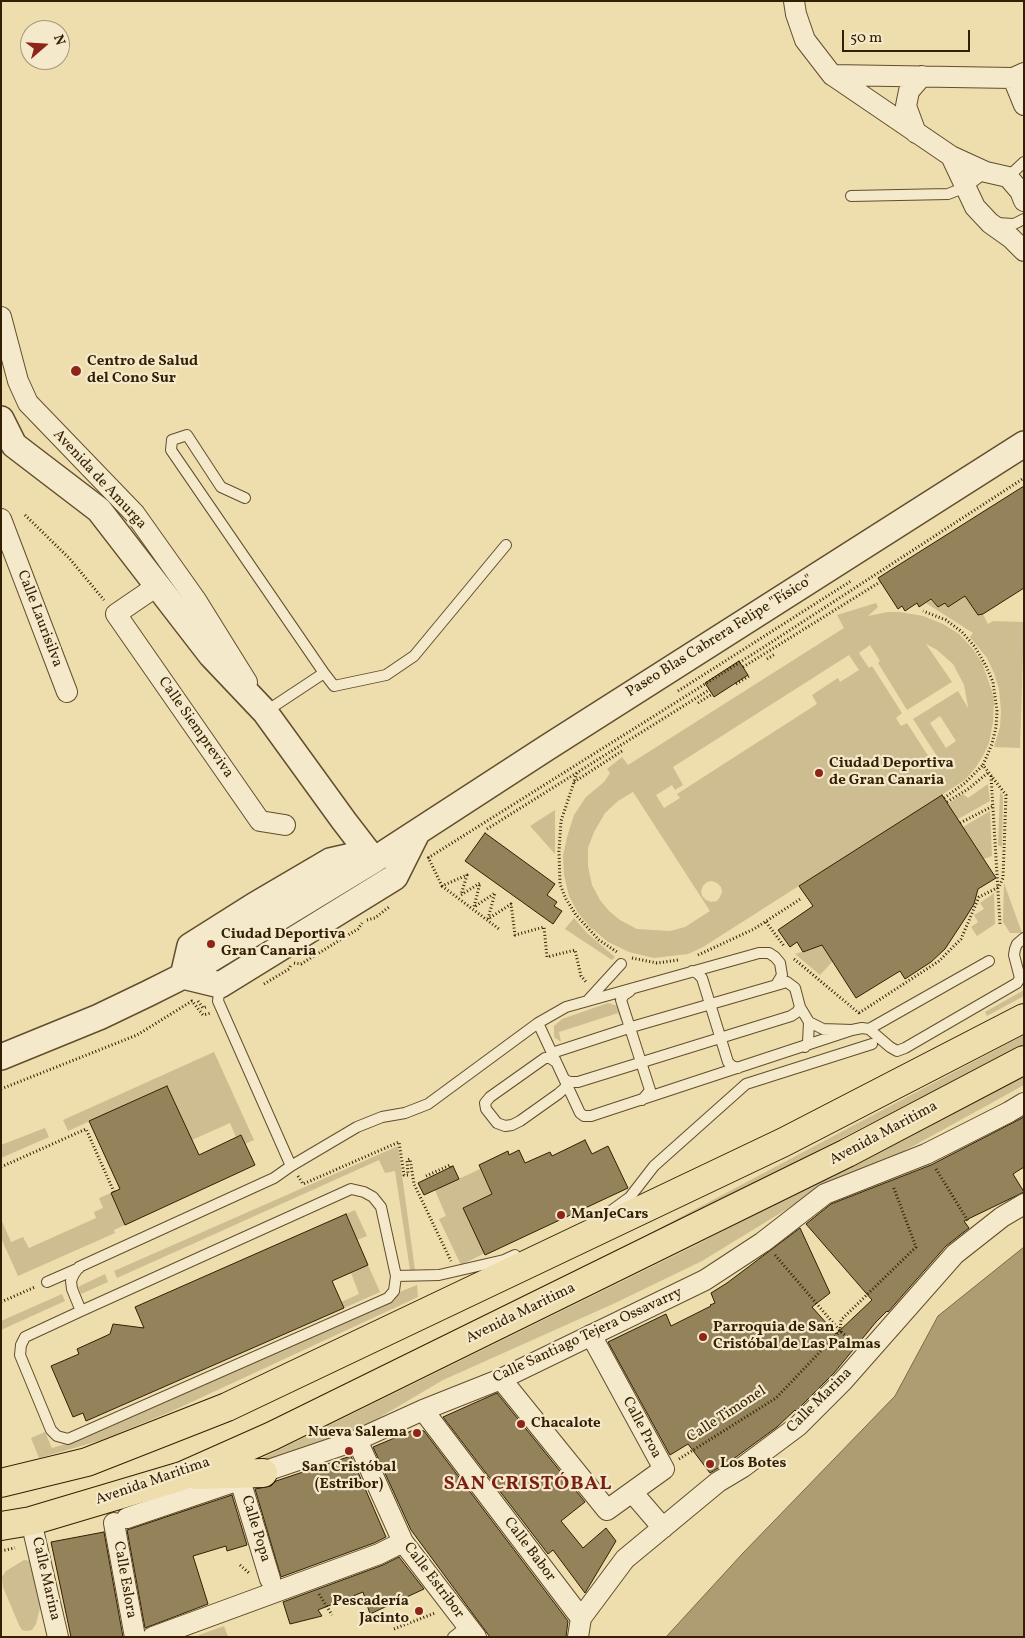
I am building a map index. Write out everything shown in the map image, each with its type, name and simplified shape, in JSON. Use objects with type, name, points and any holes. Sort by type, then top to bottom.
[{"type":"highway","points":[[1,1483],[88,1462],[227,1407],[522,1259],[742,1162],[1024,1018]]},
{"type":"highway","name":"Avenida Maritima","points":[[1,1526],[31,1521],[182,1476],[272,1436],[627,1263],[847,1153],[1024,1060]]},
{"type":"highway","points":[[182,1476],[251,1476]]},
{"type":"street","points":[[794,1],[796,14],[805,40],[832,75],[951,156],[986,172],[1008,177],[1020,191],[1024,200]]},
{"type":"street","points":[[832,75],[1018,76],[1024,105]]},
{"type":"street","points":[[916,133],[906,106],[909,91],[922,76]]},
{"type":"street","points":[[951,156],[975,207],[1024,251]]},
{"type":"street","name":"Avenida de Amurga","points":[[1,317],[18,381],[28,404],[135,514],[211,655],[265,712],[374,860]]},
{"type":"street","name":"Avenida de Amurga","points":[[1,419],[14,445],[99,510],[157,586],[186,606]]},
{"type":"street","name":"Paseo Blas Cabrera Felipe \"Físico\"","points":[[1,1057],[99,1017],[186,986],[374,860],[421,840],[1024,444]]},
{"type":"street","name":"Calle Laurisilva","points":[[1,519],[67,692]]},
{"type":"street","points":[[116,614],[157,586]]},
{"type":"street","name":"Calle Siempreviva","points":[[116,614],[260,821],[285,825]]},
{"type":"street","points":[[330,861],[343,845],[344,820]]},
{"type":"street","points":[[363,912],[374,860],[352,856],[330,861],[190,946],[186,986],[215,997],[363,912],[394,877],[421,840]]},
{"type":"street","name":"Calle Santiago Tejera Ossavarry","points":[[121,1520],[357,1440],[423,1410],[501,1379],[705,1280],[763,1242],[825,1194],[926,1154],[1024,1103]]},
{"type":"street","name":"Calle Marina","points":[[580,1628],[625,1559],[718,1482],[743,1467],[798,1426],[867,1353],[955,1254],[1002,1217],[1024,1204]]},
{"type":"street","name":"Calle Proa","points":[[501,1379],[607,1510],[664,1469],[591,1336]]},
{"type":"street","name":"Calle Babor","points":[[423,1410],[580,1628]]},
{"type":"street","name":"Calle Estribor","points":[[357,1440],[403,1542],[452,1606],[465,1633]]},
{"type":"street","name":"Calle Popa","points":[[251,1476],[270,1579]]},
{"type":"street","points":[[632,1492],[663,1528]]},
{"type":"street","name":"Calle Eslora","points":[[121,1520],[135,1637]]},
{"type":"street","name":"Calle Marina","points":[[31,1521],[58,1637]]},
{"type":"street","points":[[153,1637],[379,1554],[403,1542]]},
{"type":"lane","points":[[1008,177],[1024,162]]},
{"type":"lane","points":[[851,196],[948,194],[966,187],[986,172]]},
{"type":"lane","points":[[990,222],[1014,224],[1024,219]]},
{"type":"lane","points":[[245,498],[221,487],[187,435],[172,440],[171,450],[334,686],[386,675],[414,656],[506,545]]},
{"type":"lane","points":[[265,712],[324,673]]},
{"type":"lane","points":[[538,1023],[551,1058],[580,1113],[584,1116],[591,1116],[852,1030],[869,1029],[897,1051],[905,1048],[1018,983],[1020,978],[1014,955],[1017,944],[1024,938]]},
{"type":"lane","points":[[47,1282],[274,1178],[290,1166],[357,1127],[382,1116],[405,1113],[428,1104],[538,1023],[566,1007],[592,996],[634,988],[759,953],[769,953],[775,956],[780,963],[782,976],[776,985]]},
{"type":"lane","points":[[869,1029],[989,961]]},
{"type":"lane","points":[[592,996],[621,964]]},
{"type":"lane","points":[[692,971],[702,978],[728,1062],[738,1068]]},
{"type":"lane","points":[[565,1082],[563,1090],[512,1125],[504,1126],[497,1122],[486,1109],[486,1104],[490,1097],[564,1049],[787,982],[795,988],[800,1007],[809,1022],[809,1034],[805,1047]]},
{"type":"lane","points":[[634,988],[624,994],[621,1000],[650,1090],[641,1100]]},
{"type":"lane","points":[[215,997],[290,1166]]},
{"type":"lane","points":[[565,1082],[578,1082],[791,1016],[800,1007]]},
{"type":"lane","points":[[809,1022],[823,1029],[852,1030]]},
{"type":"lane","points":[[538,1023],[550,1041],[564,1049]]},
{"type":"lane","points":[[630,1197],[654,1166],[746,1084],[872,1044]]},
{"type":"lane","points":[[667,1186],[742,1162]]},
{"type":"lane","points":[[351,1189],[368,1194],[381,1206],[396,1276],[394,1291],[388,1298],[68,1439],[57,1436],[51,1430],[20,1355],[21,1345],[25,1337],[82,1312],[351,1189]]},
{"type":"lane","points":[[600,1216],[630,1197],[649,1192]]},
{"type":"lane","points":[[396,1276],[439,1275],[504,1260],[522,1259]]},
{"type":"lane","points":[[79,1267],[71,1281],[72,1289],[82,1312]]},
{"type":"path","points":[[423,866],[428,857],[764,647],[1024,478]]},
{"type":"path","points":[[25,515],[70,558],[116,614]]},
{"type":"path","points":[[675,693],[856,578]]},
{"type":"path","points":[[743,667],[880,582]]},
{"type":"path","points":[[923,611],[946,620],[962,632],[975,647],[993,682],[997,712],[992,744],[983,765],[965,783],[944,798]]},
{"type":"path","points":[[767,659],[775,654]]},
{"type":"path","points":[[736,684],[749,676]]},
{"type":"path","points":[[487,829],[709,690]]},
{"type":"path","points":[[698,703],[712,694]]},
{"type":"path","points":[[574,782],[622,751]]},
{"type":"path","points":[[766,922],[794,960],[861,1014],[939,960],[961,939],[979,897],[999,887],[1003,878],[1006,794],[983,765]]},
{"type":"path","points":[[576,773],[561,828],[560,884],[566,899],[588,929],[613,950],[643,961],[657,963],[682,960]]},
{"type":"path","points":[[947,802],[990,774]]},
{"type":"path","points":[[990,774],[1000,924]]},
{"type":"path","points":[[960,823],[993,806]]},
{"type":"path","points":[[421,840],[442,886],[498,929]]},
{"type":"path","points":[[442,886],[466,875],[461,896],[480,883],[474,907],[495,894],[488,918],[511,904],[515,935],[544,927],[547,957],[575,950],[581,976],[592,996]]},
{"type":"path","points":[[695,956],[766,922],[802,898]]},
{"type":"path","points":[[363,912],[375,918],[391,906]]},
{"type":"path","points":[[323,944],[363,912]]},
{"type":"path","points":[[286,962],[301,964],[358,929],[363,912]]},
{"type":"path","points":[[264,985],[289,969],[292,963],[300,958]]},
{"type":"path","points":[[186,986],[203,1008],[215,997]]},
{"type":"path","points":[[1,1089],[137,1035],[192,1001],[203,1016],[215,997]]},
{"type":"path","points":[[1,1167],[86,1129],[114,1192]]},
{"type":"path","points":[[290,1166],[303,1184],[399,1142],[404,1175],[408,1174],[407,1160],[410,1159],[414,1184],[456,1272]]},
{"type":"path","points":[[926,1154],[978,1236]]},
{"type":"path","points":[[426,1176],[450,1165],[451,1167]]},
{"type":"path","name":"Calle Timonel","points":[[664,1469],[776,1398],[840,1331],[841,1320],[916,1247],[896,1195]]},
{"type":"path","points":[[763,1242],[840,1331],[867,1353]]},
{"type":"path","points":[[1,1302],[47,1282]]},
{"type":"path","points":[[310,1579],[332,1615]]},
{"type":"path","points":[[394,1629],[452,1606]]},
{"type":"shaded area","points":[[963,593],[977,614],[983,614],[988,624],[993,621],[1024,622],[1020,748],[994,747],[1000,727],[999,689],[987,658],[970,637],[973,633],[926,603],[931,600],[938,607],[942,605],[939,601],[945,603],[948,607],[963,598]]},
{"type":"shaded area","points":[[876,603],[878,607],[868,616],[900,612],[923,616],[943,624],[959,634],[973,649],[982,663],[994,701],[989,743],[976,767],[965,780],[703,947],[688,954],[654,958],[629,952],[608,942],[590,927],[578,913],[569,896],[564,875],[563,856],[567,837],[574,815],[586,797],[604,782],[610,773],[607,769],[622,757],[628,765],[844,628],[837,615]],"holes":[[[926,644],[937,650],[953,664],[964,685],[968,707],[958,691],[913,719],[940,761],[934,765],[907,723],[901,726],[896,718],[902,713],[872,666],[869,668],[859,653],[870,645],[880,661],[878,663],[907,710],[952,682]],[[849,655],[859,670],[840,682],[838,678],[812,695],[817,704],[677,794],[680,798],[664,808],[656,795],[672,785],[675,790],[683,785],[673,767]],[[940,716],[956,741],[946,748],[930,723]],[[633,792],[710,911],[685,927],[670,931],[637,929],[620,920],[609,911],[600,900],[592,885],[588,866],[588,848],[594,832],[605,813],[618,801]],[[712,881],[721,887],[722,892],[717,901],[711,902],[702,896],[703,886],[707,882]]]},
{"type":"shaded area","points":[[988,784],[990,801],[958,819],[948,804],[963,794],[968,798]]},
{"type":"shaded area","points":[[1000,792],[1003,796],[1002,847],[998,845]]},
{"type":"shaded area","points":[[555,810],[555,854],[530,826]]},
{"type":"shaded area","points":[[990,811],[992,856],[984,859],[963,827]]},
{"type":"shaded area","points":[[1004,883],[1022,933],[1010,933],[1003,922]]},
{"type":"shaded area","points":[[994,893],[995,924],[977,936],[971,927],[978,922],[974,915],[984,909],[980,903]]},
{"type":"shaded area","points":[[574,918],[587,933],[615,957],[612,960],[565,929]]},
{"type":"shaded area","points":[[822,945],[833,961],[820,975],[795,954]]},
{"type":"shaded area","points":[[1024,990],[1024,996],[987,1016],[985,1012]]},
{"type":"shaded area","points":[[608,1003],[618,1006],[622,1015],[621,1020],[618,1013],[559,1032],[561,1042],[554,1037],[554,1026],[562,1019]]},
{"type":"shaded area","points":[[1024,1035],[1024,1045],[701,1210],[626,1246]]},
{"type":"shaded area","points":[[214,1052],[254,1140],[245,1144],[241,1135],[236,1137],[230,1123],[192,1140],[167,1086],[68,1131],[63,1120]]},
{"type":"shaded area","points":[[1024,1076],[1024,1085],[897,1155],[823,1187],[702,1261],[613,1304],[443,1380],[365,1426],[272,1461],[248,1465],[692,1247]]},
{"type":"shaded area","points":[[45,1128],[49,1137],[1,1158],[1,1145]]},
{"type":"shaded area","points":[[398,1146],[415,1270],[410,1270],[395,1171],[385,1173],[379,1160],[117,1278],[114,1271]]},
{"type":"shaded area","points":[[480,1169],[492,1194],[463,1208],[485,1253],[461,1265],[439,1219],[446,1216],[435,1190]]},
{"type":"shaded area","points":[[111,1193],[125,1225],[114,1230],[115,1233],[18,1276],[1,1238],[1,1219],[11,1242],[23,1237],[29,1248],[96,1218],[94,1212],[103,1208],[99,1198]]},
{"type":"shaded area","points":[[355,1210],[367,1236],[357,1240],[346,1214]]},
{"type":"shaded area","points":[[1024,1247],[1024,1637],[666,1637],[743,1553],[895,1396],[938,1316]]},
{"type":"shaded area","points":[[368,1265],[380,1292],[344,1308],[341,1302],[359,1294],[351,1273]]},
{"type":"shaded area","points":[[105,1274],[108,1282],[81,1294],[78,1287]]},
{"type":"shaded area","points":[[417,1285],[418,1297],[170,1412],[102,1440],[39,1458],[31,1438],[45,1432],[52,1448],[85,1438],[394,1301],[397,1293]]},
{"type":"shaded area","points":[[62,1294],[65,1301],[1,1330],[1,1321]]},
{"type":"shaded area","points":[[24,1560],[31,1561],[40,1608],[36,1624],[32,1630],[26,1631],[22,1630],[19,1625],[3,1587],[2,1577],[6,1571]]},
{"type":"shaded area","points":[[224,1626],[228,1637],[200,1637],[199,1635]]},
{"type":"building","points":[[1024,486],[1024,588],[983,614],[978,615],[965,596],[948,607],[945,603],[938,607],[931,599],[919,607],[917,603],[905,611],[902,606],[898,609],[878,578]]},
{"type":"building","points":[[739,661],[748,675],[714,697],[705,683]]},
{"type":"building","points":[[942,795],[996,878],[978,889],[974,904],[966,917],[945,949],[931,962],[905,979],[900,971],[856,998],[822,945],[803,952],[797,942],[790,947],[778,930],[813,906],[799,886]]},
{"type":"building","points":[[485,833],[555,884],[547,895],[557,902],[554,906],[562,911],[553,924],[465,861]]},
{"type":"building","points":[[167,1086],[199,1155],[241,1135],[255,1165],[125,1225],[111,1193],[120,1189],[89,1121]]},
{"type":"building","points":[[1024,1117],[1024,1167],[1013,1174],[1024,1192],[964,1221],[969,1228],[946,1246],[888,1312],[876,1322],[834,1373],[796,1411],[736,1457],[710,1473],[688,1444],[670,1455],[608,1342],[666,1314],[671,1326],[711,1306],[715,1303],[711,1293],[800,1228],[830,1293],[812,1307],[836,1334],[872,1300],[806,1224],[831,1204],[931,1165]]},
{"type":"building","points":[[585,1140],[592,1154],[608,1146],[628,1188],[485,1255],[463,1208],[492,1194],[479,1165],[508,1151],[509,1155],[519,1150],[525,1163],[550,1152],[552,1156]]},
{"type":"building","points":[[453,1166],[459,1179],[424,1195],[418,1183]]},
{"type":"building","points":[[346,1214],[368,1265],[332,1281],[344,1308],[86,1421],[83,1413],[73,1417],[51,1366],[79,1354],[77,1349],[110,1334],[113,1324],[144,1328],[135,1307]]},
{"type":"building","points":[[497,1393],[585,1502],[561,1521],[583,1548],[606,1528],[616,1541],[585,1593],[553,1550],[548,1554],[443,1417]]},
{"type":"building","points":[[416,1429],[424,1431],[568,1621],[566,1637],[490,1637],[411,1530],[373,1447]]},
{"type":"building","points":[[351,1456],[386,1537],[281,1577],[255,1489],[271,1486],[276,1481]]},
{"type":"building","points":[[232,1495],[247,1545],[227,1551],[226,1546],[193,1556],[208,1604],[145,1628],[127,1530]]},
{"type":"building","points":[[104,1532],[123,1637],[71,1637],[51,1542]]},
{"type":"building","points":[[399,1557],[424,1589],[370,1614],[363,1592],[318,1610],[322,1616],[290,1624],[283,1602],[383,1565]]},
{"type":"place","name":"Centro de Salud del Cono Sur","points":[[76,371]]},
{"type":"place","name":"Ciudad Deportiva de Gran Canaria","points":[[819,773]]},
{"type":"place","name":"Ciudad Deportiva Gran Canaria","points":[[211,944]]},
{"type":"place","name":"ManJeCars","points":[[561,1215]]},
{"type":"place","name":"Parroquia de San Cristóbal de Las Palmas","points":[[703,1337]]},
{"type":"place","name":"Chacalote","points":[[521,1424]]},
{"type":"place","name":"Nueva Salema","points":[[417,1433]]},
{"type":"place","name":"San Cristóbal (Estribor)","points":[[349,1451]]},
{"type":"place","name":"Los Botes","points":[[710,1464]]},
{"type":"place","name":"Pescadería Jacinto","points":[[419,1611]]},
{"type":"district","name":"SAN CRISTÓBAL","points":[[528,1485]]}]
